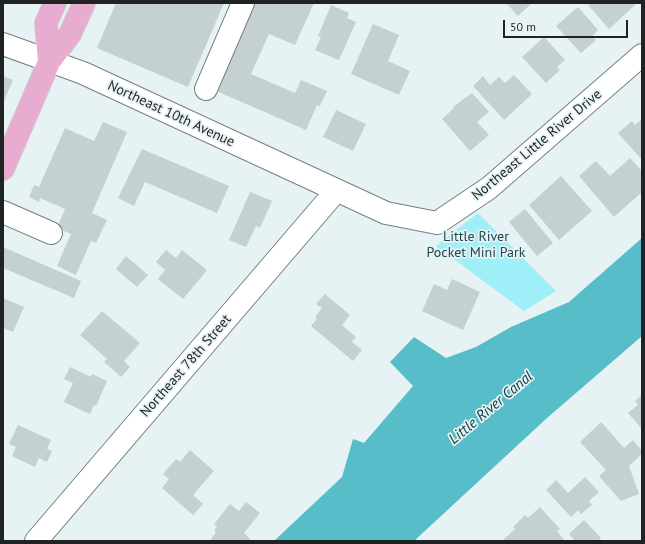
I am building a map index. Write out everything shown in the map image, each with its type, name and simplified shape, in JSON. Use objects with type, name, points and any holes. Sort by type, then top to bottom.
[{"type":"main road","points":[[49,62],[46,23],[55,3]]},
{"type":"main road","points":[[3,169],[49,62],[70,34],[84,3]]},
{"type":"street","points":[[206,90],[243,3]]},
{"type":"street","name":"Northeast 10th Avenue","points":[[3,44],[49,62],[84,73],[336,191]]},
{"type":"street","name":"Northeast Little River Drive","points":[[336,191],[386,212],[437,223],[489,188],[642,55]]},
{"type":"street","name":"Northeast 78th Street","points":[[36,541],[336,191]]},
{"type":"street","points":[[3,212],[51,233]]},
{"type":"green space","name":"Little River Pocket Mini Park","points":[[478,213],[556,291],[524,311],[436,246]]},
{"type":"water","name":"Little River Canal","points":[[642,238],[642,336],[547,418],[414,541],[274,541],[342,477],[353,439],[364,443],[413,386],[390,362],[414,337],[446,358],[476,347],[511,327],[569,302]]},
{"type":"building","points":[[116,3],[224,3],[188,87],[97,48]]},
{"type":"building","points":[[251,3],[314,3],[295,45],[269,34],[251,74],[295,93],[301,80],[327,91],[320,106],[317,105],[306,130],[214,90]]},
{"type":"building","points":[[506,3],[532,3],[518,16]]},
{"type":"building","points":[[591,3],[636,4],[609,29],[588,5]]},
{"type":"building","points":[[331,5],[349,13],[347,18],[356,22],[339,60],[315,50],[321,37],[318,36]]},
{"type":"building","points":[[578,7],[598,30],[592,36],[596,40],[581,53],[556,26]]},
{"type":"building","points":[[373,24],[399,35],[388,61],[410,71],[399,95],[351,74]]},
{"type":"building","points":[[544,37],[565,60],[557,67],[560,70],[546,83],[522,57]]},
{"type":"building","points":[[514,75],[532,94],[504,120],[473,86],[483,76],[490,85],[499,77],[505,83]]},
{"type":"building","points":[[3,76],[13,80],[3,103]]},
{"type":"building","points":[[472,93],[489,112],[477,122],[489,135],[470,151],[442,119],[454,108],[453,107]]},
{"type":"building","points":[[336,110],[366,124],[353,151],[323,137]]},
{"type":"building","points":[[642,119],[642,160],[618,133],[632,121],[635,125]]},
{"type":"building","points":[[103,122],[127,132],[92,213],[107,220],[96,243],[91,241],[76,275],[57,266],[71,234],[57,228],[65,209],[40,198],[39,202],[29,197],[34,185],[39,187],[65,128],[94,141]]},
{"type":"building","points":[[142,149],[229,186],[217,213],[145,182],[134,206],[118,198]]},
{"type":"building","points":[[630,158],[642,171],[642,192],[614,217],[579,176],[596,161],[610,176]]},
{"type":"building","points":[[561,176],[592,211],[559,240],[529,205]]},
{"type":"building","points":[[250,192],[272,201],[260,228],[256,226],[246,247],[229,240]]},
{"type":"building","points":[[525,209],[553,243],[537,256],[509,222]]},
{"type":"building","points":[[3,247],[81,281],[74,298],[3,268]]},
{"type":"building","points":[[166,250],[176,258],[182,250],[207,270],[183,299],[158,279],[165,270],[156,262]]},
{"type":"building","points":[[126,256],[148,275],[137,287],[116,269]]},
{"type":"building","points":[[452,279],[480,292],[463,330],[422,311],[434,284],[447,290]]},
{"type":"building","points":[[325,294],[350,315],[342,325],[356,337],[352,342],[362,350],[353,361],[311,326],[317,319],[315,317],[322,308],[316,304]]},
{"type":"building","points":[[3,298],[24,307],[13,332],[3,328]]},
{"type":"building","points":[[102,311],[140,343],[124,361],[130,367],[121,377],[104,362],[107,359],[80,335]]},
{"type":"building","points":[[70,367],[91,377],[92,374],[107,381],[96,406],[94,405],[90,414],[64,402],[73,383],[64,379]]},
{"type":"building","points":[[642,395],[642,429],[628,413],[638,405],[635,401]]},
{"type":"building","points":[[601,422],[624,448],[633,440],[642,451],[642,454],[629,466],[639,494],[621,501],[599,476],[606,470],[580,442]]},
{"type":"building","points":[[18,425],[51,440],[47,449],[52,451],[47,462],[39,458],[35,467],[12,456],[16,447],[9,444]]},
{"type":"building","points":[[190,450],[214,471],[193,495],[203,504],[193,515],[162,488],[169,479],[163,474],[176,459],[180,462]]},
{"type":"building","points":[[585,477],[599,492],[589,501],[592,505],[581,514],[578,510],[571,517],[546,490],[556,480],[568,493]]},
{"type":"building","points":[[246,502],[260,513],[244,533],[250,539],[249,541],[210,541],[216,532],[214,531],[217,526],[214,524],[230,504],[239,511]]},
{"type":"building","points":[[540,507],[560,529],[557,531],[565,541],[502,541],[515,529],[513,527],[525,515],[528,518]]},
{"type":"building","points":[[584,520],[601,538],[598,541],[575,541],[569,534]]}]
